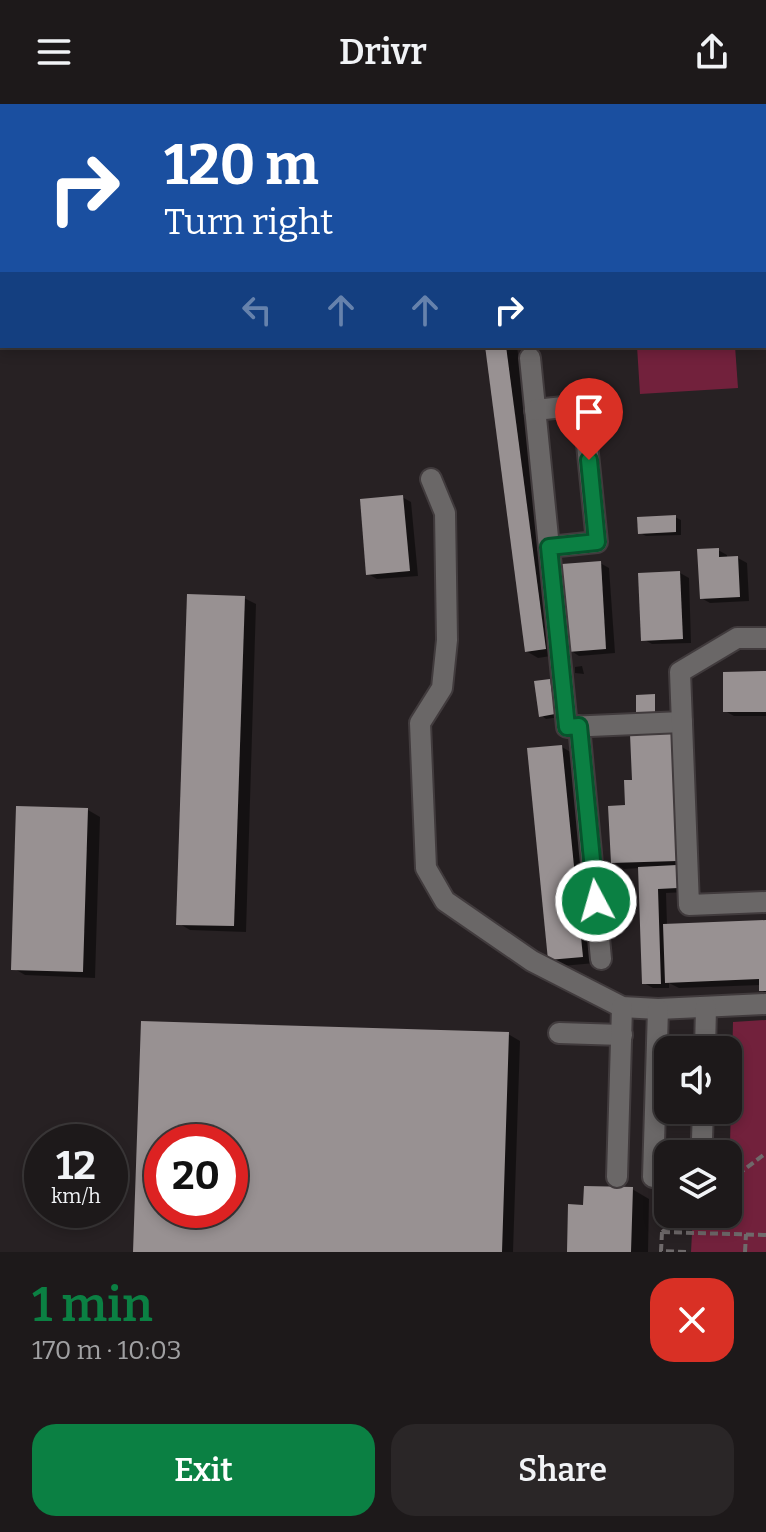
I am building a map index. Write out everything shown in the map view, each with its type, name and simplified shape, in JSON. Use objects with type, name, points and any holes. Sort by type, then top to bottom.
[{"type":"lane","points":[[530,358],[567,727],[682,722]]},
{"type":"lane","points":[[535,410],[583,405],[594,511],[597,542],[549,547]]},
{"type":"lane","points":[[431,479],[445,513],[448,599],[442,688],[420,723],[426,868],[445,901],[532,961],[622,1007],[658,1009],[766,1004]]},
{"type":"lane","points":[[766,638],[737,638],[680,672],[689,905],[766,902]]},
{"type":"lane","points":[[579,726],[601,959]]},
{"type":"lane","points":[[617,1177],[622,1007]]},
{"type":"lane","points":[[705,1036],[706,1007]]},
{"type":"lane","points":[[653,1177],[658,1009]]},
{"type":"lane","points":[[559,1033],[622,1035]]},
{"type":"lane","points":[[702,1139],[703,1124]]},
{"type":"path","points":[[742,1171],[766,1153]]},
{"type":"path","points":[[667,1228],[662,1232],[661,1251],[687,1252]]},
{"type":"path","points":[[662,1232],[766,1235]]},
{"type":"path","points":[[745,1252],[746,1234]]},
{"type":"shaded area","points":[[637,348],[735,348],[738,388],[640,394]]},
{"type":"shaded area","points":[[766,1020],[766,1252],[691,1252],[692,1228],[742,1228],[742,1140],[730,1140],[730,1124],[742,1124],[742,1036],[733,1036],[733,1022]]},
{"type":"building","points":[[485,348],[506,348],[546,649],[525,652]]},
{"type":"building","points":[[403,495],[410,571],[366,575],[360,499]]},
{"type":"building","points":[[676,515],[676,532],[638,534],[637,517]]},
{"type":"building","points":[[719,548],[719,557],[738,556],[740,597],[700,599],[697,549]]},
{"type":"building","points":[[601,561],[606,649],[568,652],[562,564]]},
{"type":"building","points":[[680,571],[683,639],[641,641],[638,573]]},
{"type":"building","points":[[187,594],[245,596],[234,926],[176,925]]},
{"type":"building","points":[[766,671],[766,712],[723,712],[723,672]]},
{"type":"building","points":[[550,679],[555,714],[539,717],[534,681]]},
{"type":"building","points":[[655,694],[655,712],[636,713],[636,695]]},
{"type":"building","points":[[673,732],[677,861],[611,863],[608,806],[625,805],[624,780],[632,780],[630,734]]},
{"type":"building","points":[[562,745],[583,957],[548,960],[527,748]]},
{"type":"building","points":[[16,806],[88,808],[83,972],[11,970]]},
{"type":"building","points":[[677,865],[678,888],[658,889],[661,984],[642,984],[638,867]]},
{"type":"building","points":[[766,920],[766,991],[759,991],[759,979],[665,983],[663,924]]},
{"type":"building","points":[[141,1021],[509,1032],[502,1252],[133,1252]]},
{"type":"building","points":[[584,1186],[633,1187],[631,1252],[567,1252],[568,1204],[583,1205]]},
{"type":"route","points":[[589,460],[597,542],[549,547],[567,727],[579,726],[596,901]]}]
